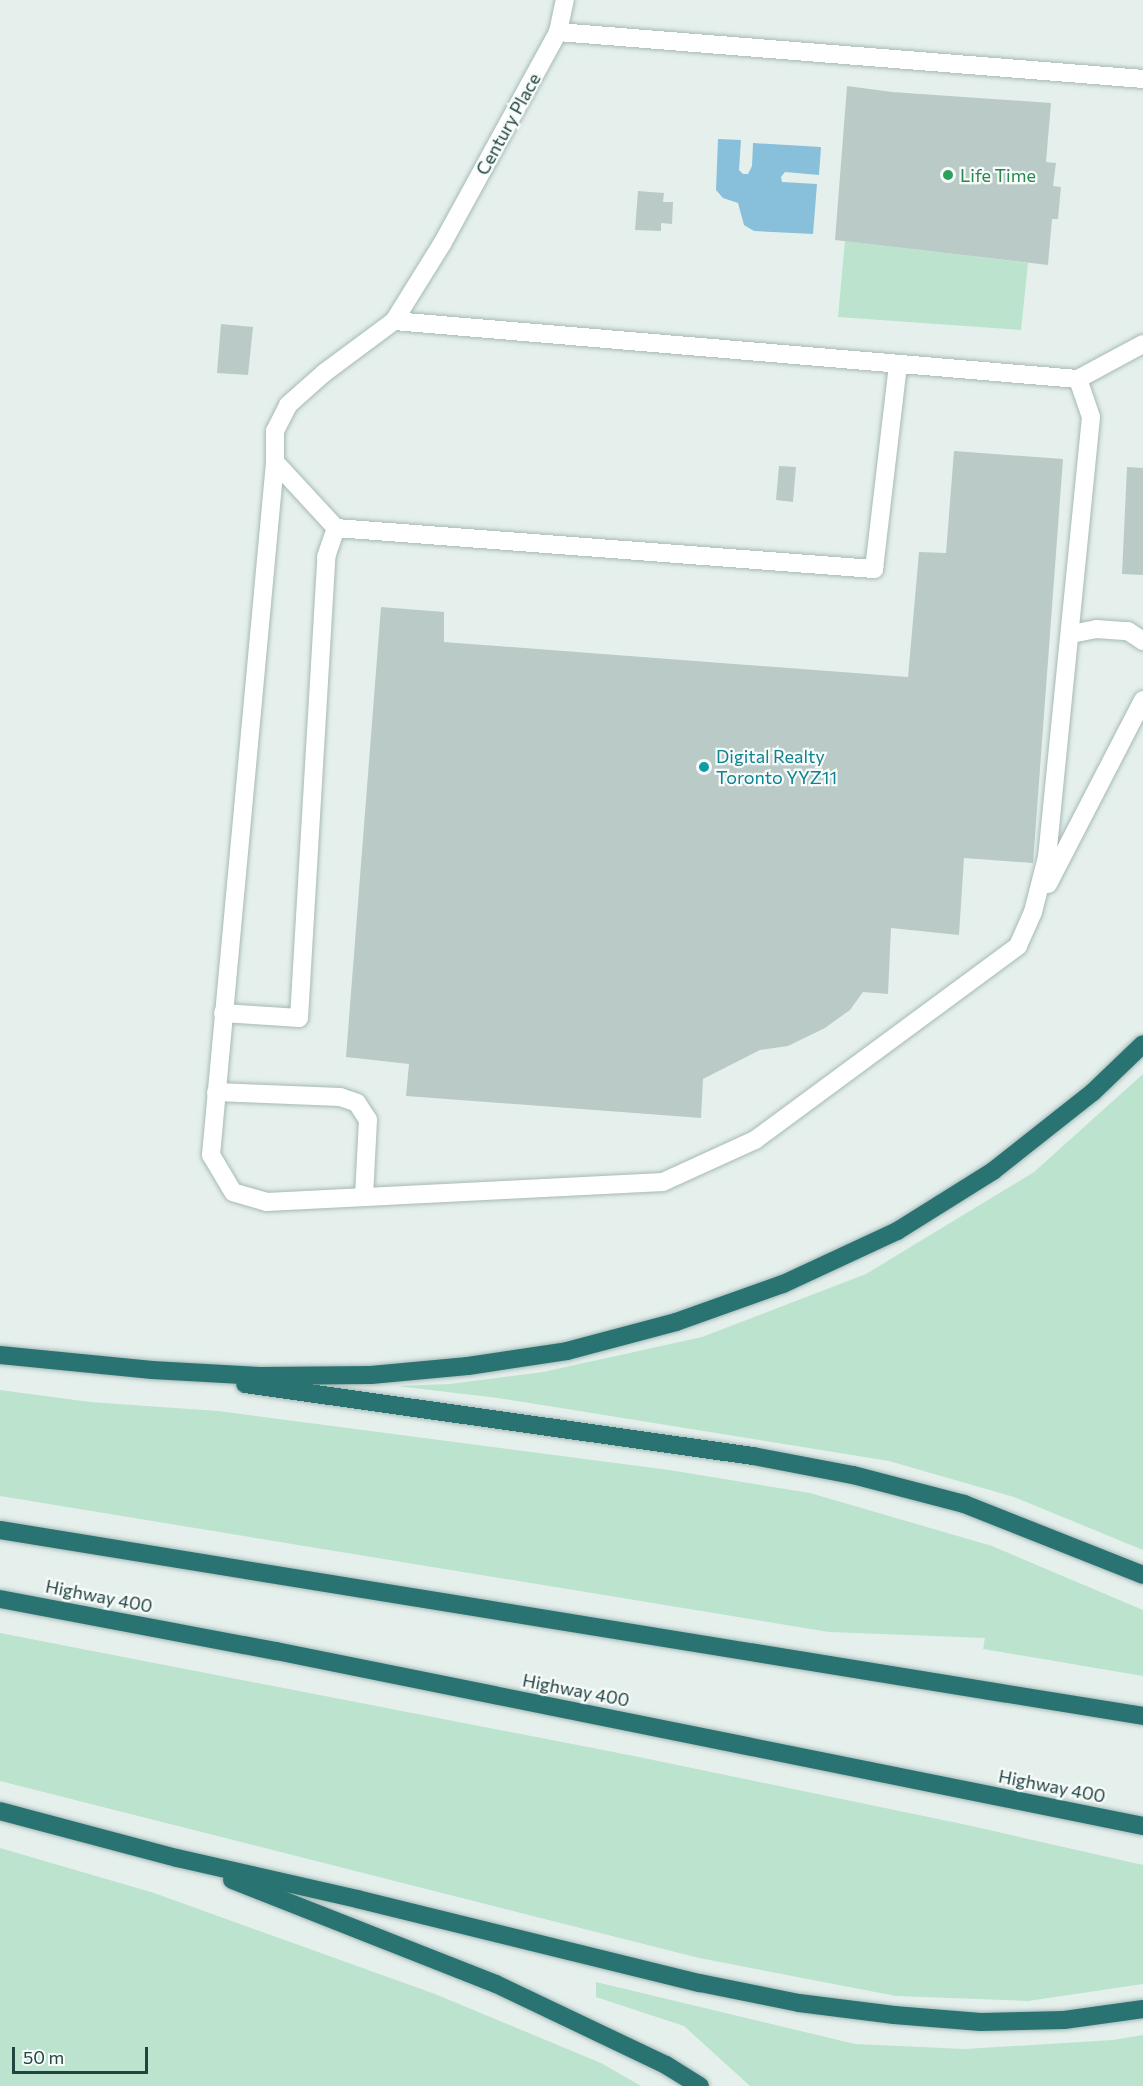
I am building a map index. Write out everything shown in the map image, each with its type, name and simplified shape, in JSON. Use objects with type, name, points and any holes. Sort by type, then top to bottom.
[{"type":"highway","points":[[0,1355],[152,1370],[260,1376],[371,1376],[468,1366],[567,1351],[676,1322],[783,1284],[897,1231],[993,1171],[1093,1092],[1143,1044]]},
{"type":"highway","points":[[152,1370],[389,1407],[753,1456],[853,1475],[964,1504],[1143,1575]]},
{"type":"highway","points":[[0,1530],[1143,1716]]},
{"type":"highway","name":"Highway 400","points":[[0,1599],[288,1653],[1143,1826]]},
{"type":"highway","points":[[0,1811],[177,1858],[369,1902],[700,1983],[799,2003],[894,2015],[981,2022],[1064,2020],[1143,2009]]},
{"type":"highway","points":[[177,1858],[496,1984],[656,2060],[700,2086]]},
{"type":"street","name":"Century Place","points":[[394,321],[442,244],[558,32],[565,0]]},
{"type":"street","points":[[558,32],[1143,79]]},
{"type":"street","points":[[1143,344],[1078,379],[394,321],[324,373],[288,405],[275,431],[275,462],[211,1155],[234,1191],[267,1202],[663,1182],[755,1140],[1018,946],[1143,700]]},
{"type":"street","points":[[275,462],[336,528],[874,569],[898,364]]},
{"type":"street","points":[[1034,912],[1047,857],[1091,417],[1078,379]]},
{"type":"street","points":[[223,1013],[299,1018],[326,557],[336,528]]},
{"type":"street","points":[[1071,634],[1096,629],[1128,631],[1143,641]]},
{"type":"street","points":[[216,1092],[340,1097],[357,1103],[368,1120],[364,1197]]},
{"type":"green space","points":[[845,241],[1028,263],[1021,330],[838,317]]},
{"type":"green space","points":[[1143,1074],[1143,1550],[1014,1497],[889,1461],[498,1398],[397,1386],[450,1384],[543,1372],[702,1337],[866,1274],[1034,1172]]},
{"type":"green space","points":[[0,1390],[90,1402],[218,1411],[669,1470],[810,1493],[992,1546],[1143,1610],[1143,1676],[983,1649],[985,1638],[829,1632],[0,1496]]},
{"type":"green space","points":[[0,1633],[634,1756],[967,1825],[1143,1865],[1143,1984],[1028,2001],[896,1996],[699,1958],[0,1781]]},
{"type":"green space","points":[[0,1848],[154,1893],[435,1994],[601,2063],[641,2086],[0,2086]]},
{"type":"green space","points":[[596,1982],[855,2044],[965,2049],[1113,2040],[1143,2035],[1143,2086],[750,2086],[684,2026],[596,1997]]},
{"type":"water","points":[[718,139],[741,140],[739,170],[743,174],[748,174],[752,166],[753,143],[821,147],[819,175],[785,172],[781,177],[782,182],[817,184],[813,234],[754,231],[744,225],[738,203],[723,198],[716,190]]},
{"type":"building","name":"Life Time","points":[[847,86],[892,92],[1051,103],[1046,162],[1056,163],[1053,186],[1061,187],[1058,219],[1052,219],[1048,265],[835,240]]},
{"type":"building","points":[[638,191],[664,193],[663,202],[673,202],[672,224],[661,223],[661,231],[635,230]]},
{"type":"building","points":[[221,324],[253,327],[248,375],[217,373]]},
{"type":"building","name":"Digital Realty Toronto YYZ11","points":[[954,451],[1063,459],[1033,863],[964,858],[959,935],[891,928],[888,994],[863,992],[850,1010],[825,1028],[788,1046],[760,1050],[703,1079],[701,1118],[406,1096],[409,1064],[346,1057],[381,607],[444,612],[444,642],[908,677],[919,552],[946,553]]},
{"type":"building","points":[[779,466],[796,467],[793,502],[776,500]]},
{"type":"building","points":[[1127,467],[1143,468],[1143,575],[1122,574]]},
{"type":"place","name":"Life Time","points":[[948,175]]},
{"type":"place","name":"Digital Realty Toronto YYZ11","points":[[704,767]]}]
